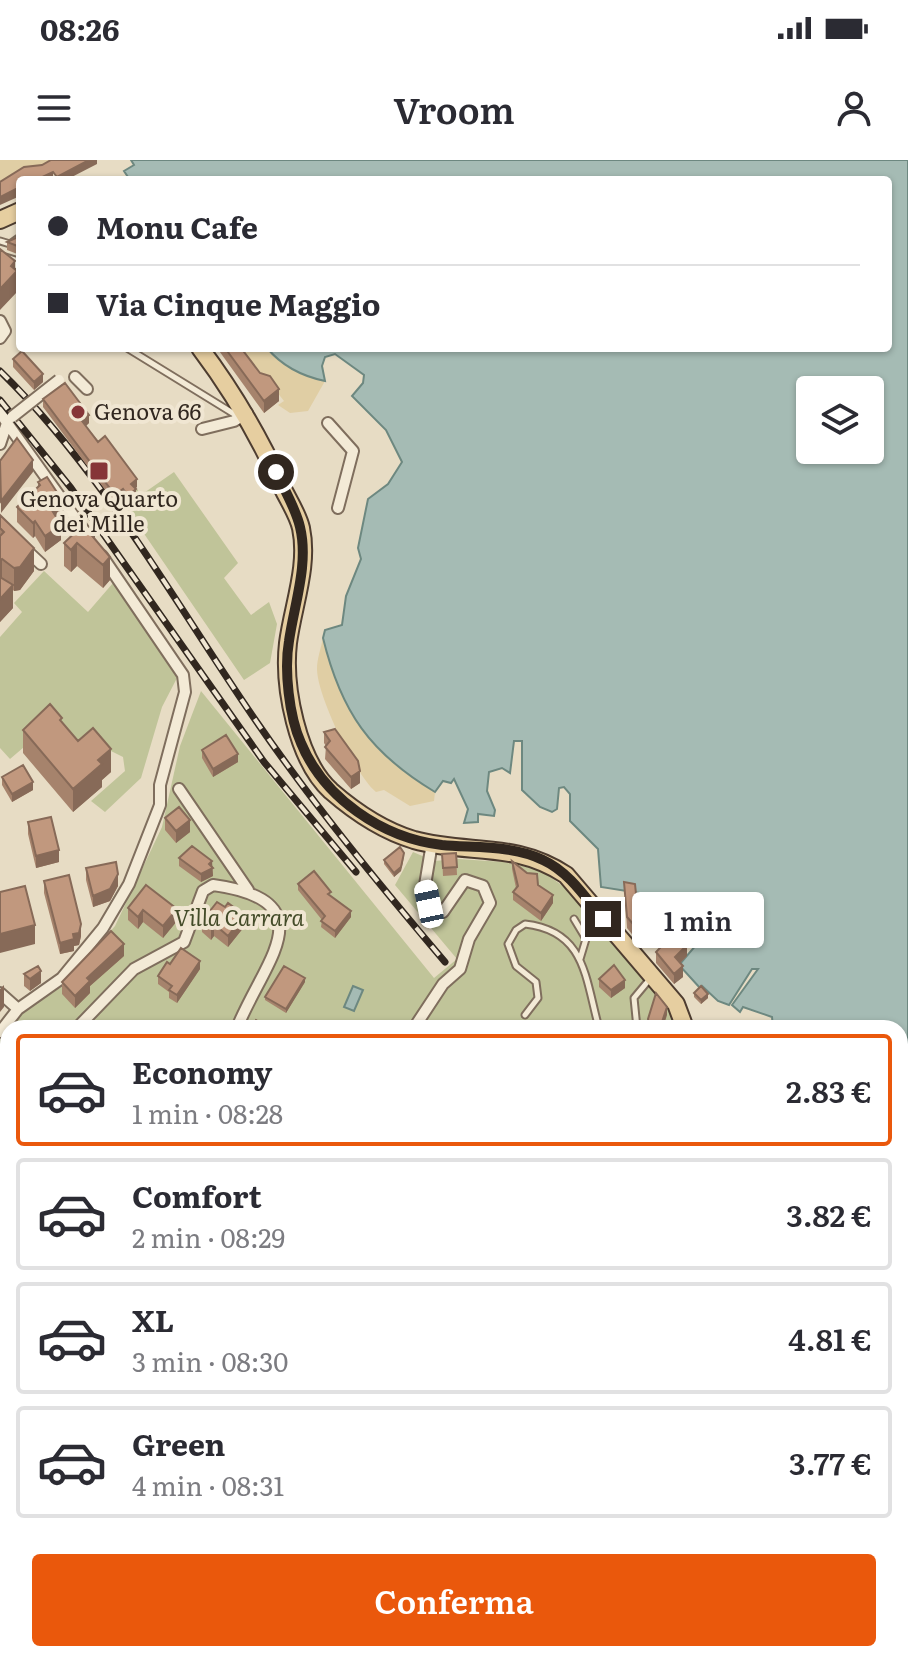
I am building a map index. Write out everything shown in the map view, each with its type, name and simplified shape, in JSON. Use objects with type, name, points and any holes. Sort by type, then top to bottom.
[{"type":"main road","points":[[203,352],[243,415],[300,527],[303,560],[288,646],[292,705],[299,740],[328,788],[391,831],[432,843],[514,851],[542,859],[566,875],[676,1004],[682,1020]]},
{"type":"street","points":[[0,321],[5,326],[0,338]]},
{"type":"street","points":[[75,377],[87,389]]},
{"type":"street","points":[[0,444],[9,420],[59,380]]},
{"type":"street","points":[[0,412],[9,420],[183,675],[185,692],[160,785],[160,805],[129,884],[103,928],[62,978],[18,1009],[9,1020]]},
{"type":"street","points":[[202,429],[243,415]]},
{"type":"street","points":[[328,423],[353,451],[338,508]]},
{"type":"street","points":[[21,545],[41,564]]},
{"type":"street","points":[[179,789],[248,890]]},
{"type":"street","points":[[419,1020],[443,984],[460,969],[469,939],[490,903],[483,886],[465,880],[443,912],[429,904],[425,885],[432,843]]},
{"type":"street","points":[[85,1020],[134,969],[184,942],[203,891],[213,885],[248,890],[262,896],[272,907],[279,928],[275,954],[241,1020]]},
{"type":"street","points":[[0,993],[18,1009]]},
{"type":"lane","points":[[134,352],[243,415]]},
{"type":"lane","points":[[574,919],[586,939],[580,960]]},
{"type":"lane","points":[[525,1015],[538,998],[536,982],[516,966],[508,944],[516,930],[525,924],[561,934],[576,950],[597,1020]]},
{"type":"lane","points":[[636,1020],[634,998],[638,989],[653,978]]},
{"type":"green space","points":[[174,472],[238,563],[224,578],[251,615],[269,602],[277,624],[270,663],[244,680],[121,500],[137,489],[141,495]]},
{"type":"green space","points":[[44,571],[88,612],[113,583],[177,678],[162,707],[141,778],[105,812],[91,801],[125,771],[123,757],[111,751],[80,760],[51,724],[10,759],[0,748],[0,637],[22,612],[14,603]]},
{"type":"green space","name":"Villa Carrara","points":[[201,691],[434,978],[457,959],[395,885],[413,852],[434,861],[503,862],[541,870],[564,887],[671,1013],[672,1020],[16,1020],[61,987],[115,926],[162,827],[180,746]]},
{"type":"sand","points":[[0,160],[60,160],[16,176],[0,183]]},
{"type":"sand","points":[[245,352],[271,352],[293,369],[325,381],[308,411],[290,413],[278,405],[284,401]]},
{"type":"sand","points":[[323,638],[339,688],[361,728],[393,762],[435,792],[434,801],[410,806],[384,790],[376,792],[358,770],[323,697],[317,665]]},
{"type":"water","points":[[131,160],[908,160],[908,1020],[772,1020],[772,1017],[743,1007],[740,1012],[732,1005],[758,969],[752,969],[729,1005],[718,1001],[702,986],[700,988],[679,965],[702,938],[719,928],[721,919],[699,905],[682,906],[679,914],[687,933],[665,944],[647,924],[654,915],[650,908],[659,901],[658,896],[601,887],[598,849],[570,821],[570,794],[564,787],[559,788],[557,809],[552,812],[540,807],[522,790],[522,741],[514,741],[510,773],[502,768],[489,772],[487,791],[495,810],[494,816],[478,814],[478,822],[464,823],[468,809],[454,779],[451,783],[443,781],[435,792],[376,746],[349,709],[323,638],[325,630],[342,625],[346,596],[361,559],[358,548],[368,499],[388,484],[402,462],[386,430],[352,396],[363,383],[364,375],[335,354],[325,357],[322,366],[325,381],[316,379],[286,365],[271,352],[892,352],[892,176],[127,176],[124,171],[134,165]]},
{"type":"water","points":[[353,986],[363,990],[354,1011],[344,1007]]},
{"type":"building","points":[[51,160],[89,160],[59,176],[53,172],[44,176],[16,176],[16,189],[0,197],[0,182],[24,167],[42,165]]},
{"type":"building","points":[[0,249],[15,261],[11,266],[16,272],[0,289]]},
{"type":"building","points":[[23,352],[43,374],[34,382],[13,359]]},
{"type":"building","points":[[228,352],[244,352],[260,373],[270,376],[279,389],[264,401]]},
{"type":"building","points":[[65,383],[89,415],[82,421],[98,442],[105,436],[137,479],[131,484],[136,489],[128,496],[123,489],[115,495],[43,399]]},
{"type":"building","points":[[17,438],[33,460],[1,501],[0,461]]},
{"type":"building","points":[[47,477],[62,500],[50,507],[61,525],[45,536],[35,521],[33,523],[17,507],[40,485],[38,482]]},
{"type":"building","points":[[0,515],[34,548],[20,567],[14,568],[0,560],[0,536],[4,532],[0,528]]},
{"type":"building","points":[[83,525],[110,557],[103,565],[77,543],[71,550],[64,543]]},
{"type":"building","points":[[0,577],[13,585],[0,599]]},
{"type":"building","points":[[50,704],[78,741],[93,728],[111,749],[98,760],[102,764],[73,789],[23,730]]},
{"type":"building","points":[[335,729],[358,761],[360,771],[351,777],[325,747],[330,741],[324,732]]},
{"type":"building","points":[[226,735],[238,754],[213,769],[202,750]]},
{"type":"building","points":[[23,765],[33,782],[12,794],[2,777]]},
{"type":"building","points":[[179,807],[190,820],[176,831],[165,818]]},
{"type":"building","points":[[51,817],[59,850],[36,856],[28,822]]},
{"type":"building","points":[[192,846],[212,861],[209,864],[213,868],[201,874],[179,858]]},
{"type":"building","points":[[400,847],[404,853],[401,867],[394,873],[384,860]]},
{"type":"building","points":[[456,853],[457,867],[443,868],[442,854]]},
{"type":"building","points":[[512,861],[527,873],[537,874],[538,885],[553,895],[541,913],[513,892],[518,886]]},
{"type":"building","points":[[116,862],[118,874],[110,889],[93,896],[86,868]]},
{"type":"building","points":[[314,871],[331,892],[328,894],[351,911],[335,931],[321,921],[325,916],[298,884]]},
{"type":"building","points":[[69,875],[81,924],[79,933],[73,934],[74,939],[60,943],[44,881]]},
{"type":"building","points":[[624,882],[635,884],[640,932],[627,917]]},
{"type":"building","points":[[146,885],[177,909],[163,926],[143,910],[138,917],[128,908]]},
{"type":"building","points":[[25,886],[35,925],[0,934],[0,892]]},
{"type":"building","points":[[217,902],[225,907],[228,903],[244,915],[228,936],[214,924],[211,928],[202,921]]},
{"type":"building","points":[[111,931],[124,944],[87,978],[90,981],[75,996],[62,982]]},
{"type":"building","points":[[676,931],[687,945],[675,957],[683,966],[674,974],[656,952]]},
{"type":"building","points":[[181,948],[200,961],[177,995],[169,990],[172,986],[158,976]]},
{"type":"building","points":[[614,965],[625,980],[611,990],[599,979]]},
{"type":"building","points":[[38,966],[41,971],[30,979],[24,974]]},
{"type":"building","points":[[284,966],[305,978],[286,1009],[265,997]]},
{"type":"building","points":[[701,986],[708,994],[701,1000],[694,993]]},
{"type":"building","points":[[656,993],[667,1007],[663,1020],[648,1019]]},
{"type":"railway","points":[[0,371],[71,450],[135,538],[276,750],[346,843],[445,962]]},
{"type":"railway","points":[[0,400],[71,488],[264,762],[356,872]]},
{"type":"place","name":"Genova 66","points":[[78,412]]},
{"type":"place","name":"Genova Quarto dei Mille","points":[[99,471]]},
{"type":"route","points":[[276,472],[300,527],[303,560],[288,646],[292,705],[299,740],[328,788],[391,831],[415,840],[514,851],[542,859],[566,875],[603,919]]}]
